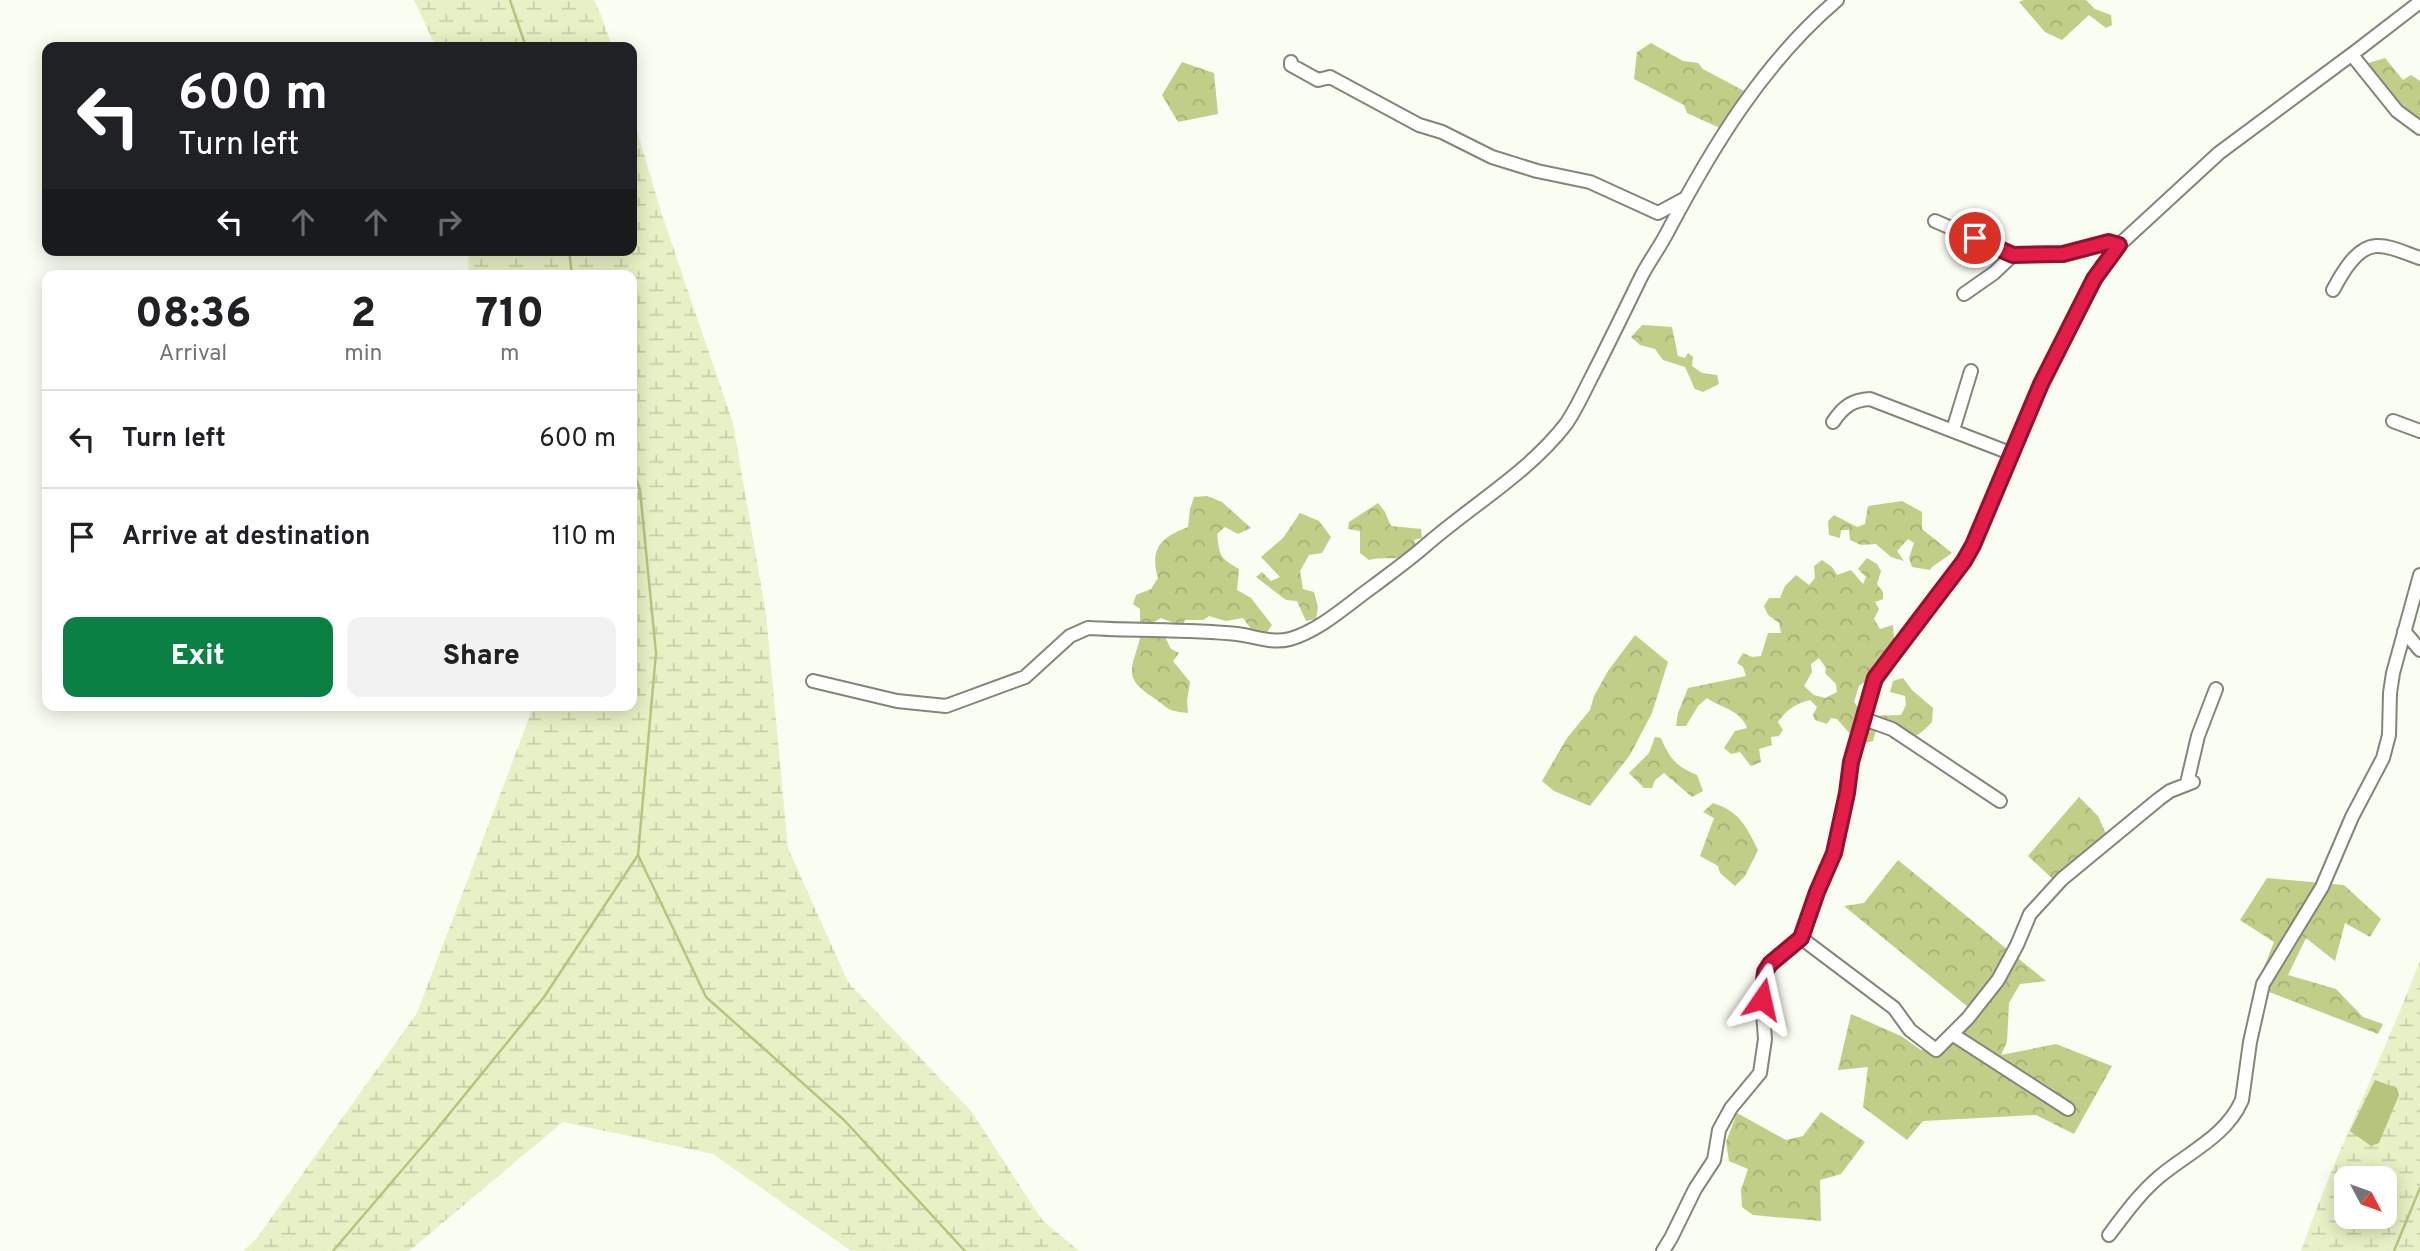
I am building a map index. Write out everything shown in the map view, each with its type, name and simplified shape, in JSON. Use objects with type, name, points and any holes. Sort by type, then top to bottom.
[{"type":"street","points":[[813,681],[897,701],[946,706],[1026,677],[1070,636],[1088,628],[1237,634],[1270,640],[1287,640],[1309,631],[1408,562],[1444,530],[1490,496],[1555,437],[1576,407],[1684,199],[1739,109],[1778,60],[1837,0]]},
{"type":"street","points":[[1662,1251],[1695,1189],[1714,1160],[1719,1130],[1731,1108],[1760,1073],[1765,1039],[1762,999],[1765,972],[1770,964],[1801,938],[1834,853],[1849,772],[1875,678],[1948,583],[1973,545],[2041,384],[2094,279],[2119,245],[2219,153],[2420,2]]},
{"type":"street","points":[[2352,55],[2397,111],[2420,128]]},
{"type":"street","points":[[1291,62],[1291,65],[1318,80],[1330,77],[1419,125],[1442,132],[1492,157],[1537,171],[1590,182],[1658,214],[1684,199]]},
{"type":"street","points":[[1935,221],[2013,255],[2063,254],[2109,242],[2119,245]]},
{"type":"street","points":[[2333,290],[2356,257],[2371,246],[2384,247],[2420,258]]},
{"type":"street","points":[[1964,294],[1994,273],[2013,255]]},
{"type":"street","points":[[1953,430],[1971,371]]},
{"type":"street","points":[[1833,422],[1847,404],[1870,399],[2010,453]]},
{"type":"street","points":[[2393,421],[2420,431]]},
{"type":"street","points":[[2109,1235],[2154,1181],[2207,1142],[2238,1109],[2242,1100],[2250,1042],[2263,984],[2270,968],[2322,887],[2349,824],[2383,758],[2389,735],[2390,693],[2404,631],[2420,581]]},
{"type":"street","points":[[2404,631],[2420,650]]},
{"type":"street","points":[[1801,938],[1894,1008],[1910,1030],[1936,1050],[1974,1012],[1998,980],[2017,946],[2030,914],[2055,886],[2164,794],[2190,782],[2198,736],[2216,689]]},
{"type":"street","points":[[1864,719],[1892,729],[2000,801]]},
{"type":"street","points":[[1952,1034],[2068,1109]]},
{"type":"green space","points":[[414,0],[594,0],[610,42],[434,42]]},
{"type":"green space","points":[[2086,0],[2095,9],[2111,15],[2112,25],[2106,28],[2089,15],[2062,40],[2045,32],[2019,2]]},
{"type":"green space","points":[[1651,43],[1683,61],[1698,63],[1703,69],[1746,92],[1724,130],[1687,113],[1684,105],[1634,79],[1637,52]]},
{"type":"green space","points":[[2385,58],[2403,80],[2411,75],[2420,81],[2420,124],[2391,96],[2368,63]]},
{"type":"green space","points":[[1182,62],[1214,73],[1218,114],[1178,122],[1162,95]]},
{"type":"green space","points":[[637,131],[662,215],[733,423],[766,614],[788,848],[848,982],[972,1112],[1042,1220],[1079,1251],[851,1251],[713,1154],[563,1122],[409,1251],[243,1251],[257,1238],[417,1013],[532,711],[637,711],[637,270],[469,270],[468,256],[637,256]]},
{"type":"green space","points":[[1642,325],[1672,327],[1678,356],[1685,358],[1688,353],[1693,357],[1692,366],[1702,373],[1717,375],[1719,384],[1703,392],[1695,389],[1685,367],[1663,360],[1655,349],[1640,345],[1631,337]]},
{"type":"green space","points":[[1207,496],[1222,502],[1251,528],[1238,534],[1225,527],[1217,534],[1218,542],[1222,556],[1239,569],[1237,590],[1251,598],[1272,625],[1265,635],[1252,630],[1243,618],[1226,621],[1209,616],[1203,620],[1185,620],[1182,626],[1161,618],[1149,625],[1140,622],[1140,609],[1133,604],[1136,595],[1151,589],[1158,578],[1155,559],[1160,545],[1171,535],[1188,527],[1194,497]]},
{"type":"green space","points":[[1902,501],[1922,512],[1922,529],[1952,553],[1930,570],[1912,567],[1909,558],[1914,543],[1908,539],[1897,551],[1904,561],[1891,557],[1876,544],[1861,545],[1850,540],[1849,530],[1841,530],[1840,538],[1829,535],[1828,521],[1834,515],[1857,527],[1865,524],[1868,506]]},
{"type":"green space","points":[[1378,503],[1391,526],[1421,529],[1422,538],[1414,540],[1418,548],[1413,553],[1401,558],[1369,560],[1360,553],[1360,531],[1348,529],[1349,522]]},
{"type":"green space","points":[[1300,513],[1319,521],[1331,537],[1322,553],[1309,555],[1300,571],[1303,589],[1314,592],[1318,607],[1316,619],[1306,621],[1297,601],[1286,600],[1256,577],[1262,572],[1271,581],[1280,577],[1261,557],[1283,538]]},
{"type":"green space","points":[[1867,558],[1877,564],[1881,571],[1877,584],[1883,592],[1883,599],[1875,602],[1879,609],[1874,619],[1880,629],[1893,625],[1894,640],[1876,674],[1859,686],[1854,702],[1865,716],[1901,715],[1906,705],[1905,696],[1890,692],[1893,681],[1903,678],[1912,690],[1933,708],[1932,722],[1925,729],[1907,738],[1876,730],[1873,741],[1859,744],[1837,719],[1831,718],[1827,724],[1815,720],[1813,715],[1817,707],[1810,700],[1796,705],[1785,714],[1778,722],[1783,730],[1779,736],[1771,737],[1772,745],[1759,749],[1761,762],[1751,766],[1740,752],[1731,754],[1724,748],[1735,731],[1747,728],[1740,717],[1730,710],[1707,698],[1698,706],[1686,726],[1676,726],[1688,688],[1746,676],[1743,667],[1737,663],[1743,653],[1752,657],[1761,656],[1768,633],[1781,633],[1779,623],[1768,615],[1764,606],[1769,598],[1780,598],[1785,586],[1796,575],[1809,585],[1815,578],[1814,566],[1822,560],[1832,567],[1837,575],[1851,570],[1863,584],[1866,577],[1858,569]],"holes":[[[1819,658],[1826,668],[1825,673],[1836,684],[1837,692],[1825,698],[1814,695],[1804,686],[1812,672],[1811,664]]]},
{"type":"green space","points":[[1157,635],[1165,637],[1171,649],[1179,653],[1173,661],[1190,682],[1188,713],[1169,709],[1137,685],[1133,678],[1132,665],[1140,638]]},
{"type":"green space","points":[[1635,635],[1668,662],[1652,713],[1630,755],[1590,806],[1554,791],[1542,781],[1567,738],[1590,710],[1594,696],[1608,671]]},
{"type":"green space","points":[[1655,737],[1661,738],[1667,751],[1679,765],[1697,775],[1703,791],[1692,797],[1664,773],[1655,780],[1652,788],[1644,788],[1629,773],[1649,753]]},
{"type":"green space","points":[[2079,797],[2098,816],[2107,836],[2055,881],[2028,856]]},
{"type":"green space","points":[[1713,803],[1736,815],[1758,850],[1745,876],[1735,886],[1720,873],[1718,866],[1700,856],[1714,818],[1703,812]]},
{"type":"green space","points":[[1898,860],[2046,981],[2020,984],[2009,1003],[2007,1042],[2001,1055],[2056,1044],[2112,1066],[2074,1134],[2036,1115],[1923,1121],[1907,1140],[1863,1107],[1868,1067],[1838,1070],[1851,1014],[1901,1036],[1921,1050],[1946,1052],[1968,1007],[1844,906],[1864,903]]},
{"type":"green space","points":[[2267,878],[2344,885],[2381,919],[2370,937],[2345,923],[2335,961],[2306,938],[2288,975],[2336,989],[2363,1017],[2383,1024],[2378,1034],[2256,987],[2274,942],[2240,920]]},
{"type":"green space","points":[[2420,961],[2420,1251],[2301,1251],[2334,1166],[2334,1229],[2398,1228],[2398,1166],[2334,1166]]},
{"type":"green space","points":[[1821,1112],[1865,1142],[1841,1174],[1820,1180],[1821,1221],[1753,1215],[1742,1207],[1741,1190],[1748,1169],[1729,1161],[1726,1142],[1737,1113],[1786,1140],[1803,1136]]},
{"type":"shaded area","points":[[2375,1080],[2397,1088],[2399,1095],[2379,1143],[2371,1146],[2350,1131]]},
{"type":"waterway","points":[[510,0],[524,42]]},
{"type":"waterway","points":[[570,256],[571,270]]},
{"type":"waterway","points":[[637,481],[656,653],[638,855],[706,997],[844,1120],[965,1251]]},
{"type":"waterway","points":[[333,1251],[544,997],[638,855]]},
{"type":"waterway","points":[[2394,1251],[2420,1188]]},
{"type":"route","points":[[1762,999],[1765,972],[1770,964],[1801,938],[1834,853],[1842,822],[1851,762],[1875,678],[1964,561],[2041,384],[2094,279],[2119,245],[2109,242],[2063,254],[2013,255],[1975,238]]}]
